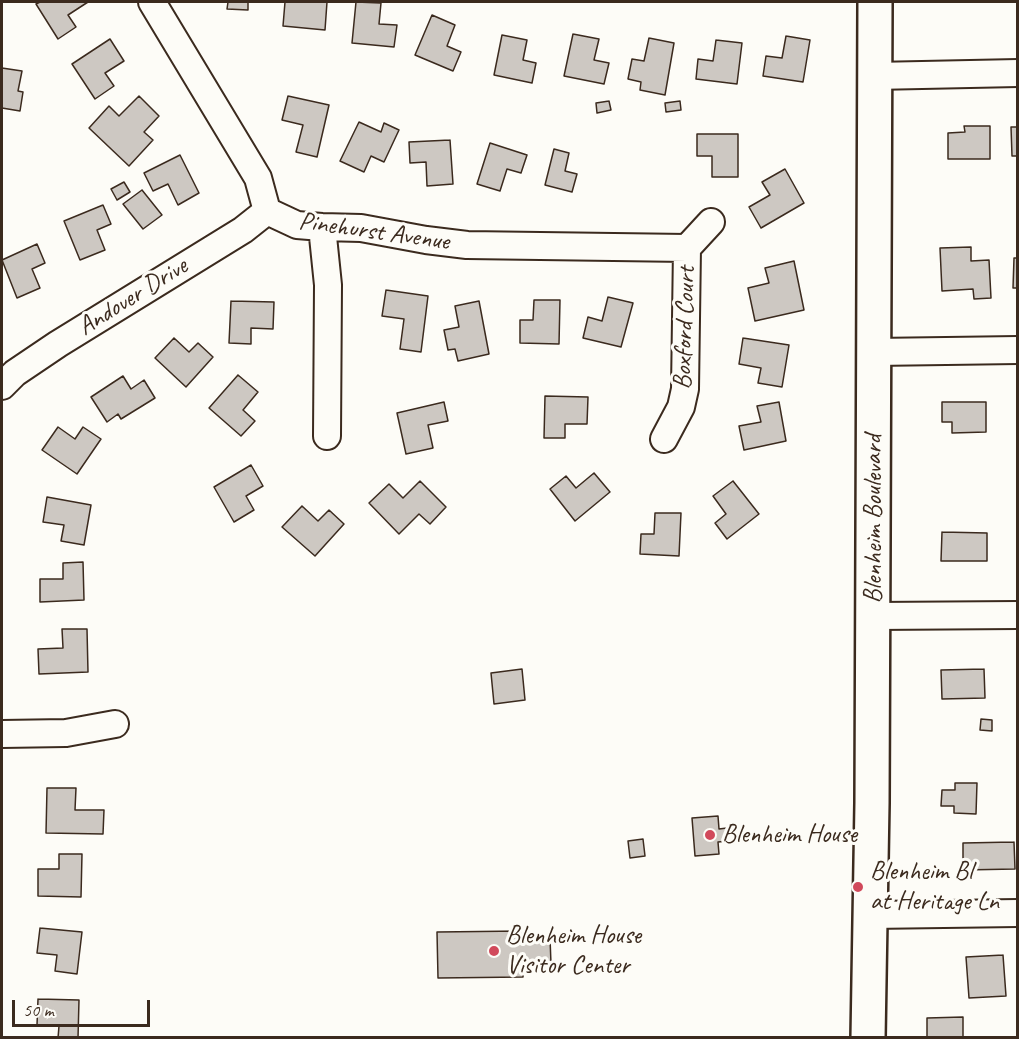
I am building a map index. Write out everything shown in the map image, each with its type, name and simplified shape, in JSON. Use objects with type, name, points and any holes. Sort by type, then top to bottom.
[{"type":"main road","name":"Blenheim Boulevard","points":[[868,1038],[874,616],[875,2]]},
{"type":"street","name":"Pinehurst Avenue","points":[[152,2],[258,178],[267,211],[297,225],[362,228],[468,245],[687,248]]},
{"type":"street","points":[[874,76],[1017,73]]},
{"type":"street","name":"Andover Drive","points":[[2,386],[15,373],[58,344],[243,230],[267,211]]},
{"type":"street","points":[[687,248],[711,222]]},
{"type":"street","points":[[322,227],[328,285],[327,436]]},
{"type":"street","name":"Boxford Court","points":[[664,439],[681,407],[685,390],[687,248]]},
{"type":"street","points":[[874,352],[1017,350]]},
{"type":"street","points":[[874,616],[1017,615]]},
{"type":"street","points":[[2,734],[66,733],[116,724]]},
{"type":"street","points":[[870,915],[1017,913]]},
{"type":"building","points":[[40,2],[88,2],[68,15],[76,27],[58,39],[36,4]]},
{"type":"building","points":[[228,2],[248,2],[248,10],[227,9]]},
{"type":"building","points":[[285,2],[327,2],[325,30],[283,26]]},
{"type":"building","points":[[356,2],[381,3],[379,24],[397,25],[394,47],[352,43]]},
{"type":"building","points":[[432,15],[455,25],[447,46],[461,52],[453,71],[415,55]]},
{"type":"building","points":[[573,34],[599,39],[594,60],[609,63],[604,84],[564,76]]},
{"type":"building","points":[[502,35],[527,40],[523,60],[536,63],[532,83],[494,75]]},
{"type":"building","points":[[786,36],[810,40],[803,82],[763,76],[766,56],[782,58]]},
{"type":"building","points":[[649,38],[674,43],[665,95],[640,90],[641,82],[628,79],[632,59],[644,61]]},
{"type":"building","points":[[110,39],[124,61],[105,73],[114,86],[95,99],[72,64]]},
{"type":"building","points":[[716,40],[742,43],[737,84],[696,79],[698,59],[713,61]]},
{"type":"building","points":[[2,68],[22,71],[18,91],[23,92],[20,111],[2,108]]},
{"type":"building","points":[[139,96],[159,116],[144,132],[153,140],[129,166],[89,128],[109,106],[119,116]]},
{"type":"building","points":[[288,96],[329,105],[317,157],[296,152],[303,125],[282,120]]},
{"type":"building","points":[[609,101],[611,110],[597,113],[596,103]]},
{"type":"building","points":[[680,101],[681,110],[666,112],[665,103]]},
{"type":"building","points":[[359,122],[381,132],[384,123],[399,130],[384,162],[371,156],[364,172],[340,161]]},
{"type":"building","points":[[964,126],[990,126],[990,159],[948,159],[948,133],[965,132]]},
{"type":"building","points":[[1011,127],[1018,127],[1018,156],[1012,156]]},
{"type":"building","points":[[697,134],[738,134],[738,177],[712,177],[712,156],[697,156]]},
{"type":"building","points":[[450,140],[453,184],[427,186],[426,162],[410,163],[409,142]]},
{"type":"building","points":[[490,143],[527,155],[521,173],[507,169],[500,191],[477,184]]},
{"type":"building","points":[[554,149],[569,153],[565,171],[577,174],[572,192],[545,185]]},
{"type":"building","points":[[180,155],[199,193],[178,205],[168,184],[153,191],[144,173]]},
{"type":"building","points":[[785,169],[804,203],[761,228],[749,207],[770,195],[762,182]]},
{"type":"building","points":[[124,182],[130,192],[117,200],[111,189]]},
{"type":"building","points":[[142,190],[162,215],[143,229],[123,204]]},
{"type":"building","points":[[103,205],[111,224],[97,230],[105,250],[80,260],[64,221]]},
{"type":"building","points":[[37,244],[45,263],[32,269],[40,288],[17,298],[2,260]]},
{"type":"building","points":[[971,247],[971,261],[989,260],[991,298],[974,299],[973,289],[942,291],[940,248]]},
{"type":"building","points":[[1014,258],[1018,258],[1018,288],[1013,288]]},
{"type":"building","points":[[794,261],[804,310],[755,321],[748,288],[769,283],[765,268]]},
{"type":"building","points":[[386,290],[428,296],[421,352],[400,349],[404,319],[382,316]]},
{"type":"building","points":[[608,297],[633,303],[621,347],[583,338],[588,317],[602,321]]},
{"type":"building","points":[[534,300],[560,300],[559,344],[520,343],[520,320],[533,320]]},
{"type":"building","points":[[231,301],[274,302],[273,329],[251,328],[251,344],[229,343]]},
{"type":"building","points":[[479,301],[489,354],[458,361],[455,349],[448,350],[444,330],[459,327],[455,306]]},
{"type":"building","points":[[174,338],[189,352],[198,343],[213,357],[186,387],[155,358]]},
{"type":"building","points":[[743,338],[789,345],[782,387],[758,383],[761,368],[739,364]]},
{"type":"building","points":[[238,375],[258,392],[243,410],[255,421],[241,436],[209,408]]},
{"type":"building","points":[[123,376],[131,389],[144,380],[155,398],[121,419],[118,414],[107,422],[91,397]]},
{"type":"building","points":[[545,396],[588,397],[587,424],[565,424],[565,438],[544,438]]},
{"type":"building","points":[[444,402],[448,421],[428,425],[433,448],[406,454],[397,413]]},
{"type":"building","points":[[779,402],[786,441],[744,450],[739,426],[761,422],[757,406]]},
{"type":"building","points":[[942,402],[986,402],[986,432],[952,433],[952,422],[942,422]]},
{"type":"building","points":[[58,427],[75,439],[83,427],[101,439],[77,474],[42,450]]},
{"type":"building","points":[[251,465],[263,486],[246,496],[254,510],[234,522],[214,487]]},
{"type":"building","points":[[594,473],[610,492],[575,521],[550,489],[566,476],[576,488]]},
{"type":"building","points":[[420,481],[446,507],[430,524],[419,514],[399,534],[369,503],[389,484],[403,498]]},
{"type":"building","points":[[733,481],[759,514],[727,539],[715,523],[726,514],[713,496]]},
{"type":"building","points":[[47,497],[91,505],[84,545],[61,541],[64,525],[43,522]]},
{"type":"building","points":[[302,506],[318,521],[329,510],[344,524],[315,556],[282,527]]},
{"type":"building","points":[[655,513],[681,513],[679,556],[640,554],[641,534],[654,534]]},
{"type":"building","points":[[942,532],[987,533],[987,561],[941,561]]},
{"type":"building","points":[[83,562],[84,600],[40,602],[40,579],[63,579],[63,563]]},
{"type":"building","points":[[62,629],[87,629],[88,672],[39,674],[38,649],[63,648]]},
{"type":"building","points":[[522,669],[525,700],[494,704],[491,673]]},
{"type":"building","points":[[984,669],[985,698],[942,699],[941,670]]},
{"type":"building","points":[[981,719],[992,720],[992,731],[980,730]]},
{"type":"building","points":[[955,783],[977,783],[976,814],[954,813],[954,806],[941,806],[942,790],[955,790]]},
{"type":"building","points":[[47,788],[76,788],[75,810],[104,810],[103,834],[46,833]]},
{"type":"building","name":"Blenheim House","points":[[718,816],[719,829],[727,828],[728,841],[718,842],[719,854],[695,856],[692,818]]},
{"type":"building","points":[[643,839],[645,856],[630,858],[628,841]]},
{"type":"building","points":[[1014,842],[1015,869],[963,870],[963,843]]},
{"type":"building","points":[[59,854],[82,854],[81,897],[38,896],[38,869],[59,869]]},
{"type":"building","points":[[40,928],[82,932],[77,974],[55,971],[57,955],[37,953]]},
{"type":"building","name":"Blenheim House Visitor Center","points":[[522,931],[522,939],[550,938],[551,964],[523,965],[523,977],[438,978],[437,932]]},
{"type":"building","points":[[1003,955],[1006,996],[969,998],[966,957]]},
{"type":"building","points":[[38,999],[79,1000],[78,1038],[58,1038],[59,1026],[37,1025]]},
{"type":"building","points":[[963,1017],[963,1038],[927,1038],[927,1018]]},
{"type":"place","name":"Blenheim House","points":[[710,835]]},
{"type":"place","name":"Blenheim Bl at Heritage Ln","points":[[858,887]]},
{"type":"place","name":"Blenheim House Visitor Center","points":[[494,951]]}]
